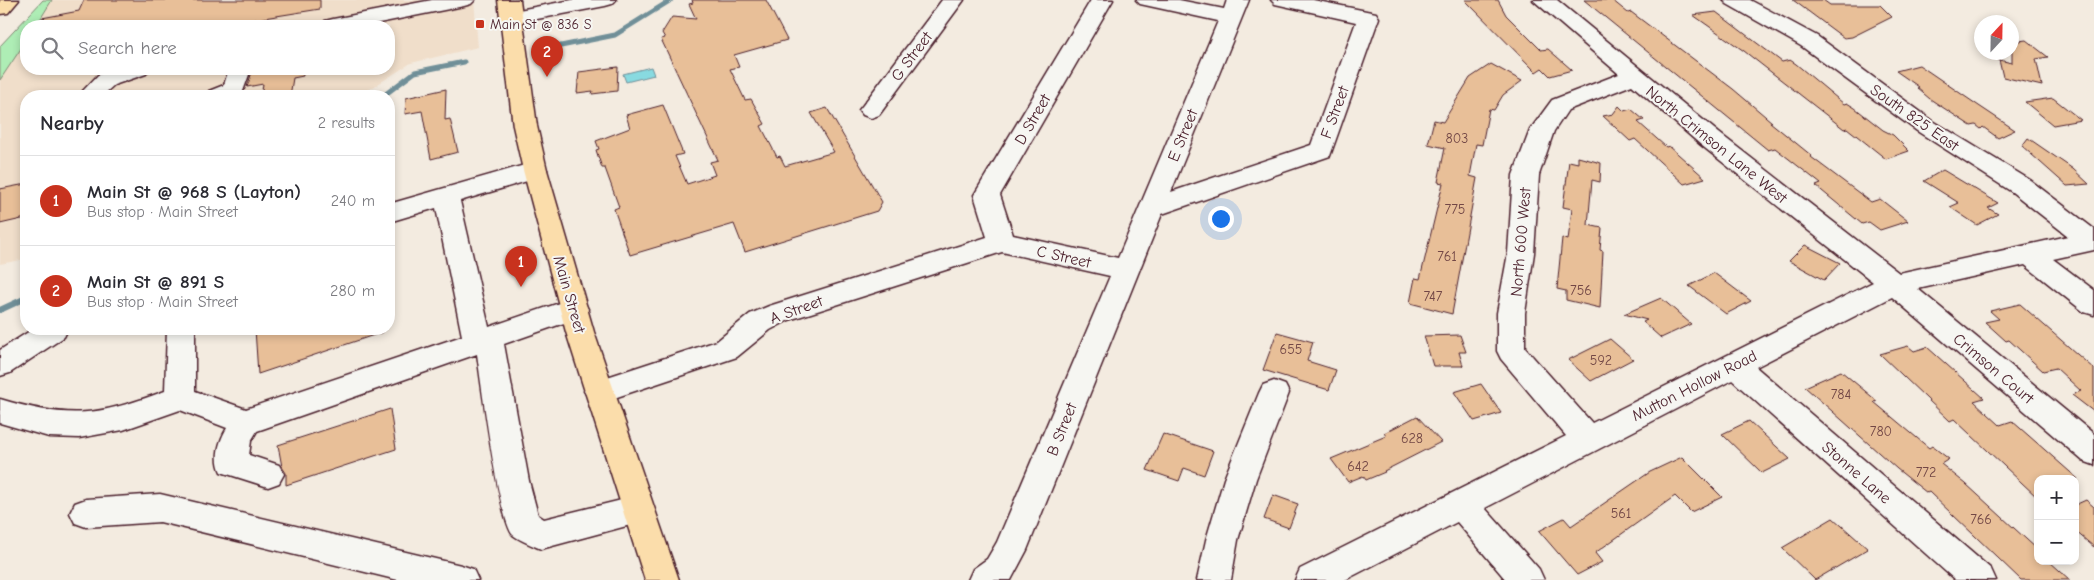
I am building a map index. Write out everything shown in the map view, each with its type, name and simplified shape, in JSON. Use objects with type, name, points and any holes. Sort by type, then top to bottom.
[{"type":"main road","points":[[0,8],[8,0]]},
{"type":"main road","name":"Main Street","points":[[510,9],[525,126],[534,170],[599,391],[662,580]]},
{"type":"street","points":[[362,20],[464,0]]},
{"type":"street","points":[[510,9],[605,0]]},
{"type":"street","name":"G Street","points":[[871,110],[878,85],[953,0]]},
{"type":"street","name":"D Street","points":[[1002,242],[987,196],[1102,0]]},
{"type":"street","points":[[1148,0],[1235,9]]},
{"type":"street","name":"F Street","points":[[1152,208],[1321,150],[1368,18],[1282,0]]},
{"type":"street","name":"North Crimson Lane West","points":[[1544,0],[1793,206],[1894,284]]},
{"type":"street","name":"South 825 East","points":[[1734,0],[1809,41],[1925,126],[2021,186],[2093,241]]},
{"type":"street","name":"E Street","points":[[1126,270],[1235,9]]},
{"type":"street","points":[[95,90],[106,80],[121,75]]},
{"type":"street","points":[[232,90],[234,89],[238,75]]},
{"type":"street","name":"North 600 West","points":[[1588,440],[1511,351],[1511,313],[1521,253],[1526,175],[1542,130],[1560,105],[1635,76]]},
{"type":"street","points":[[395,211],[534,170]]},
{"type":"street","points":[[446,196],[484,341],[513,481],[524,524],[541,534],[638,510]]},
{"type":"street","name":"Mutton Hollow Road","points":[[1312,580],[1894,284],[2028,253],[2093,241]]},
{"type":"street","name":"C Street","points":[[1002,242],[1126,270]]},
{"type":"street","name":"A Street","points":[[599,391],[727,349],[760,322],[779,313],[1002,242]]},
{"type":"street","points":[[2028,253],[2094,305]]},
{"type":"street","name":"B Street","points":[[985,580],[999,570],[1010,550],[1126,270]]},
{"type":"street","name":"Crimson Court","points":[[1894,284],[2094,452]]},
{"type":"street","points":[[0,411],[63,426],[89,425],[121,420],[180,398],[246,422],[574,309]]},
{"type":"street","points":[[0,365],[45,335]]},
{"type":"street","points":[[180,398],[181,335]]},
{"type":"street","name":"Stonne Lane","points":[[1734,365],[1980,580]]},
{"type":"street","points":[[1214,580],[1222,540],[1240,479],[1274,394]]},
{"type":"street","points":[[246,422],[236,439],[232,463],[268,474]]},
{"type":"street","points":[[1462,504],[1527,580]]},
{"type":"street","points":[[86,513],[160,508],[461,580]]},
{"type":"shaded area","points":[[52,0],[474,0],[478,47],[411,63],[395,73],[395,20],[40,20]]},
{"type":"shaded area","points":[[20,50],[20,75],[392,75],[368,90],[20,90],[20,260],[0,264],[0,80]]},
{"type":"green space","points":[[43,0],[52,0],[40,20],[24,20]]},
{"type":"green space","points":[[20,25],[20,50],[0,80],[0,46]]},
{"type":"water","points":[[651,67],[654,75],[626,82],[623,74]]},
{"type":"building","points":[[84,0],[320,0],[320,9],[251,20],[42,20],[42,18],[79,11]]},
{"type":"building","points":[[692,0],[766,0],[787,40],[734,55],[739,67],[730,69],[745,100],[751,99],[765,124],[761,126],[777,157],[780,156],[785,166],[834,152],[811,113],[827,108],[882,202],[877,211],[745,252],[734,224],[630,255],[614,209],[619,207],[605,168],[602,168],[596,150],[599,149],[596,141],[630,128],[626,115],[663,105],[683,154],[675,156],[687,184],[715,175],[710,162],[718,160],[661,39],[665,38],[662,33],[672,17],[696,19],[689,4],[693,3]]},
{"type":"building","points":[[1465,0],[1498,0],[1506,15],[1541,50],[1548,49],[1572,70],[1550,76],[1542,68],[1536,72]]},
{"type":"building","points":[[1584,0],[1612,0],[1628,13],[1631,12],[1733,89],[1811,157],[1871,202],[1880,199],[1908,221],[1880,230],[1869,222],[1862,224],[1816,186],[1821,184],[1775,148],[1768,150]]},
{"type":"building","points":[[1793,0],[1823,0],[1830,5],[1880,5],[1892,17],[1852,37],[1844,38]]},
{"type":"building","points":[[1716,12],[1782,62],[1790,60],[1796,64],[1844,104],[1847,103],[1855,108],[1883,130],[1893,135],[1909,151],[1886,159],[1847,128],[1844,129],[1744,51],[1693,15]]},
{"type":"building","points":[[2026,40],[2048,57],[2036,59],[2042,86],[2003,77],[1999,60],[2012,63],[2012,60],[2019,60],[2019,41]]},
{"type":"building","points":[[1491,64],[1522,81],[1503,95],[1494,110],[1489,109],[1482,145],[1476,144],[1470,176],[1477,178],[1452,314],[1410,303],[1415,278],[1420,279],[1443,183],[1438,182],[1445,148],[1428,144],[1434,120],[1443,122],[1470,78]]},
{"type":"building","points":[[1919,65],[2015,130],[1998,138],[1983,127],[1981,129],[1976,125],[1971,126],[1930,99],[1917,88],[1919,87],[1896,71]]},
{"type":"building","points":[[618,67],[617,91],[592,94],[593,91],[577,93],[579,72]]},
{"type":"building","points":[[251,75],[303,75],[293,78],[291,90],[262,90],[263,84],[247,87]]},
{"type":"building","points":[[446,89],[445,120],[450,119],[458,152],[431,159],[422,111],[405,114],[406,98]]},
{"type":"building","points":[[2053,98],[2081,120],[2053,125],[2025,102]]},
{"type":"building","points":[[1619,106],[1624,111],[1631,109],[1644,120],[1638,122],[1705,178],[1684,184],[1635,139],[1630,141],[1603,116],[1613,114]]},
{"type":"building","points":[[2028,138],[2073,169],[2089,184],[2067,186],[2022,146]]},
{"type":"building","points":[[1578,157],[1601,163],[1600,182],[1592,180],[1588,225],[1602,228],[1600,250],[1603,251],[1600,308],[1566,300],[1566,291],[1557,289],[1562,238],[1568,240],[1572,209],[1563,207],[1569,161],[1578,163]]},
{"type":"building","points":[[1943,170],[1998,203],[1988,208],[1998,214],[1977,225],[1950,207],[1959,203],[1924,181]]},
{"type":"building","points":[[20,185],[20,219],[0,224],[0,189]]},
{"type":"building","points":[[1805,245],[1840,263],[1824,280],[1789,261]]},
{"type":"building","points":[[1714,273],[1751,301],[1726,314],[1689,286]]},
{"type":"building","points":[[1661,298],[1691,324],[1661,338],[1643,322],[1647,320],[1624,314]]},
{"type":"building","points":[[2020,304],[2094,369],[2094,412],[2072,395],[2081,391],[2056,368],[2043,371],[2009,340],[2006,341],[1985,322],[1999,319],[1990,311]]},
{"type":"building","points":[[1277,332],[1313,342],[1307,361],[1336,370],[1329,390],[1263,370]]},
{"type":"building","points":[[255,335],[374,335],[258,374]]},
{"type":"building","points":[[1460,335],[1466,352],[1459,352],[1463,366],[1433,366],[1424,336]]},
{"type":"building","points":[[1610,339],[1633,359],[1591,381],[1568,360]]},
{"type":"building","points":[[1908,346],[1914,351],[1927,347],[1984,398],[1974,401],[2000,425],[2012,421],[2073,475],[2034,475],[2034,494],[1954,419],[1950,421],[1880,354]]},
{"type":"building","points":[[1841,371],[1877,401],[1874,402],[1929,448],[1932,446],[1949,459],[1941,464],[1966,484],[2034,546],[2034,565],[2053,565],[2070,580],[2021,580],[1929,492],[1927,493],[1897,469],[1805,387]]},
{"type":"building","points":[[1481,384],[1501,413],[1474,421],[1454,392]]},
{"type":"building","points":[[390,409],[396,449],[286,485],[286,473],[282,467],[278,445]]},
{"type":"building","points":[[1417,416],[1441,442],[1385,472],[1366,480],[1363,476],[1348,482],[1331,459],[1386,436],[1384,433]]},
{"type":"building","points":[[1749,421],[1790,459],[1762,473],[1722,434]]},
{"type":"building","points":[[1163,434],[1213,451],[1204,475],[1184,468],[1179,481],[1147,470]]},
{"type":"building","points":[[1682,457],[1722,497],[1691,512],[1675,496],[1595,553],[1602,562],[1577,575],[1539,531],[1564,518],[1571,526],[1650,472]]},
{"type":"building","points":[[1273,495],[1298,504],[1289,528],[1264,519]]},
{"type":"building","points":[[2086,500],[2094,507],[2094,547],[2079,534],[2079,503]]},
{"type":"building","points":[[1833,518],[1868,549],[1815,580],[1782,548]]},
{"type":"waterway","points":[[556,47],[615,35],[671,0]]},
{"type":"waterway","points":[[391,90],[415,72],[464,62]]},
{"type":"waterway","points":[[0,310],[20,301]]},
{"type":"place","name":"Main St @ 836 S","points":[[480,24]]},
{"type":"place","name":"Main St @ 891 S","points":[[547,77]]},
{"type":"place","name":"Main St @ 968 S (Layton)","points":[[521,287]]}]
